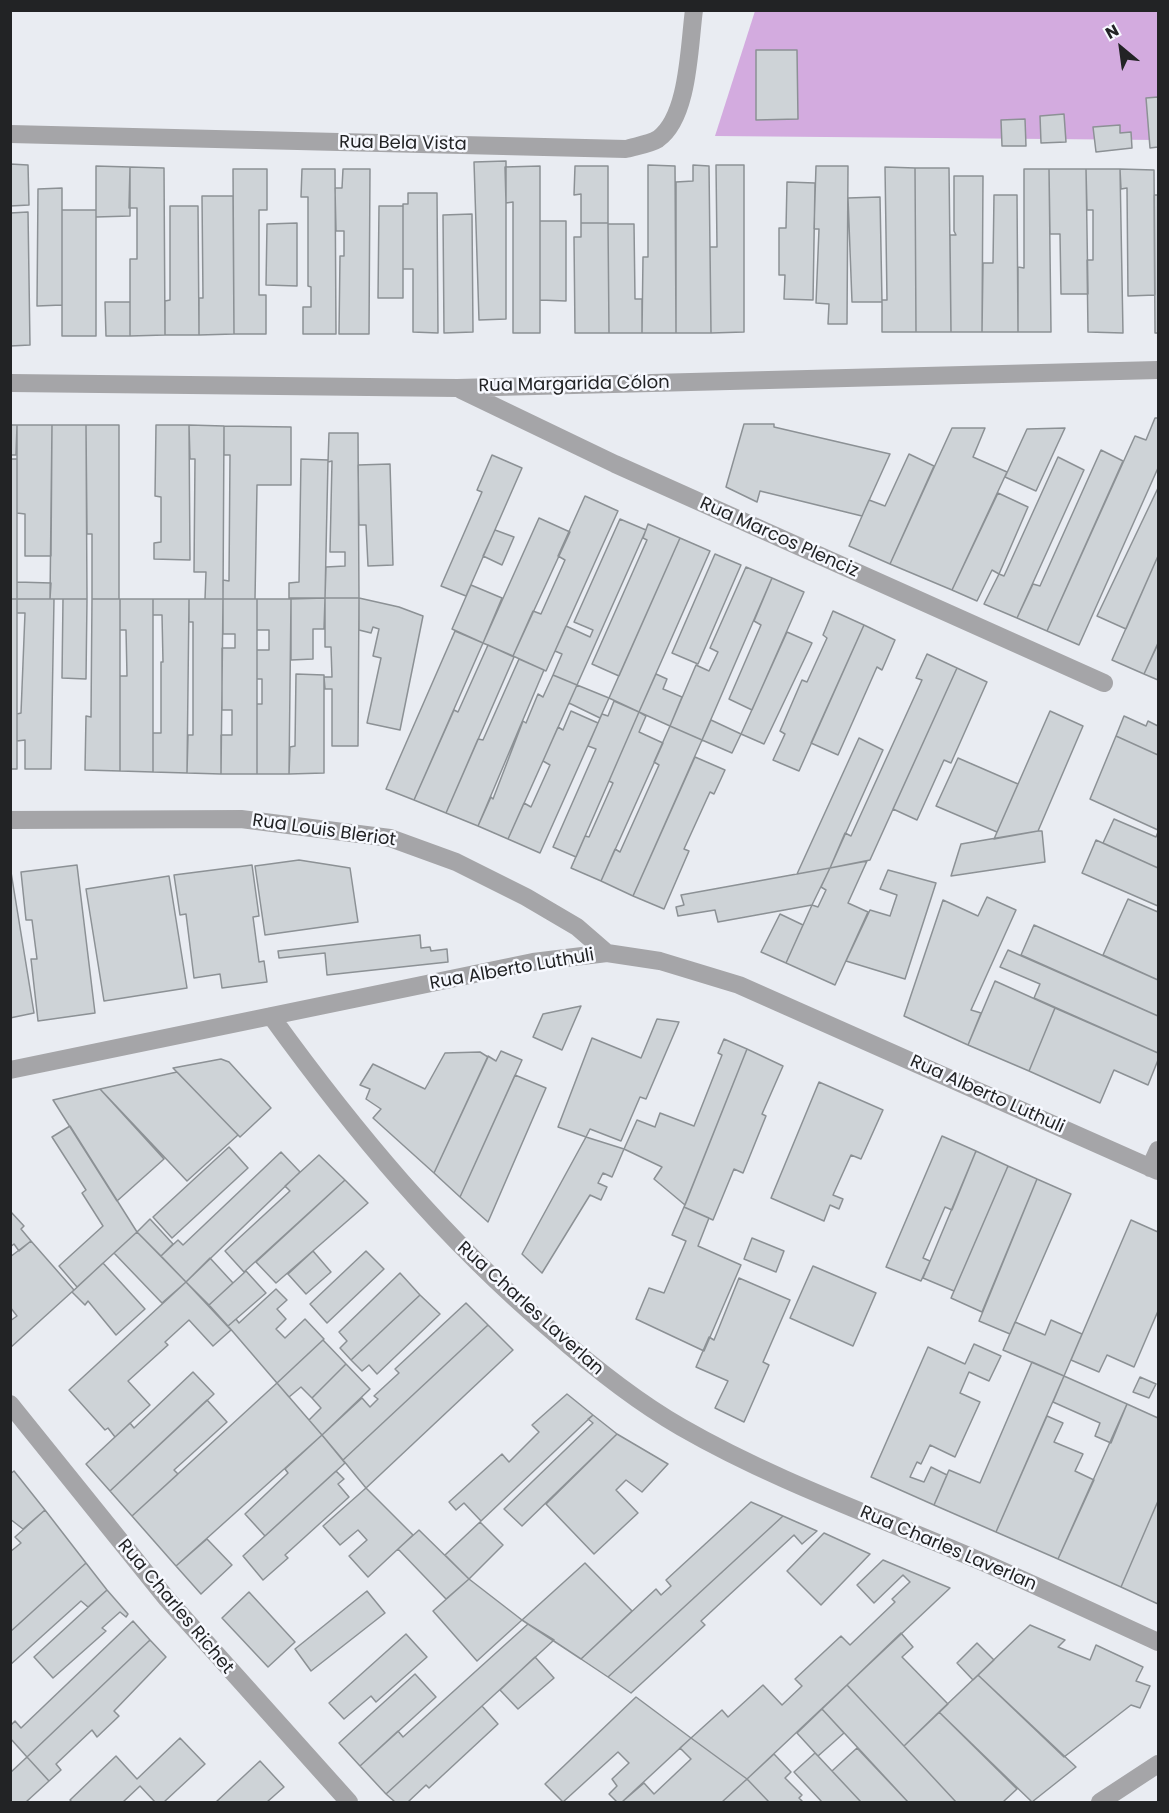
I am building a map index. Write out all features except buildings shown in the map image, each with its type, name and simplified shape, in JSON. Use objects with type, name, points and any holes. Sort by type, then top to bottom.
[{"type":"street","name":"Rua Bela Vista","points":[[10,134],[626,149],[657,140],[672,124],[683,96],[694,10]]},
{"type":"street","name":"Rua Margarida Cólon","points":[[10,383],[457,388],[1138,373],[1158,370]]},
{"type":"street","name":"Rua Marcos Plenciz","points":[[457,388],[615,464],[1104,683]]},
{"type":"street","name":"Rua Louis Bleriot","points":[[10,820],[241,819],[390,838],[456,862],[526,897],[578,927],[607,953]]},
{"type":"street","name":"Rua Alberto Luthuli","points":[[10,1070],[533,962],[607,953],[660,961],[739,985],[1154,1170]]},
{"type":"street","name":"Rua Charles Laverlan","points":[[270,1016],[334,1103],[432,1217],[521,1305],[608,1380],[681,1427],[788,1482],[971,1557],[1158,1642]]},
{"type":"street","points":[[1154,1170],[1158,1150]]},
{"type":"street","name":"Rua Charles Richet","points":[[10,1404],[174,1608],[349,1803]]},
{"type":"street","points":[[1100,1803],[1158,1764]]},
{"type":"shaded area","points":[[755,11],[1158,11],[1158,140],[715,136]]}]
